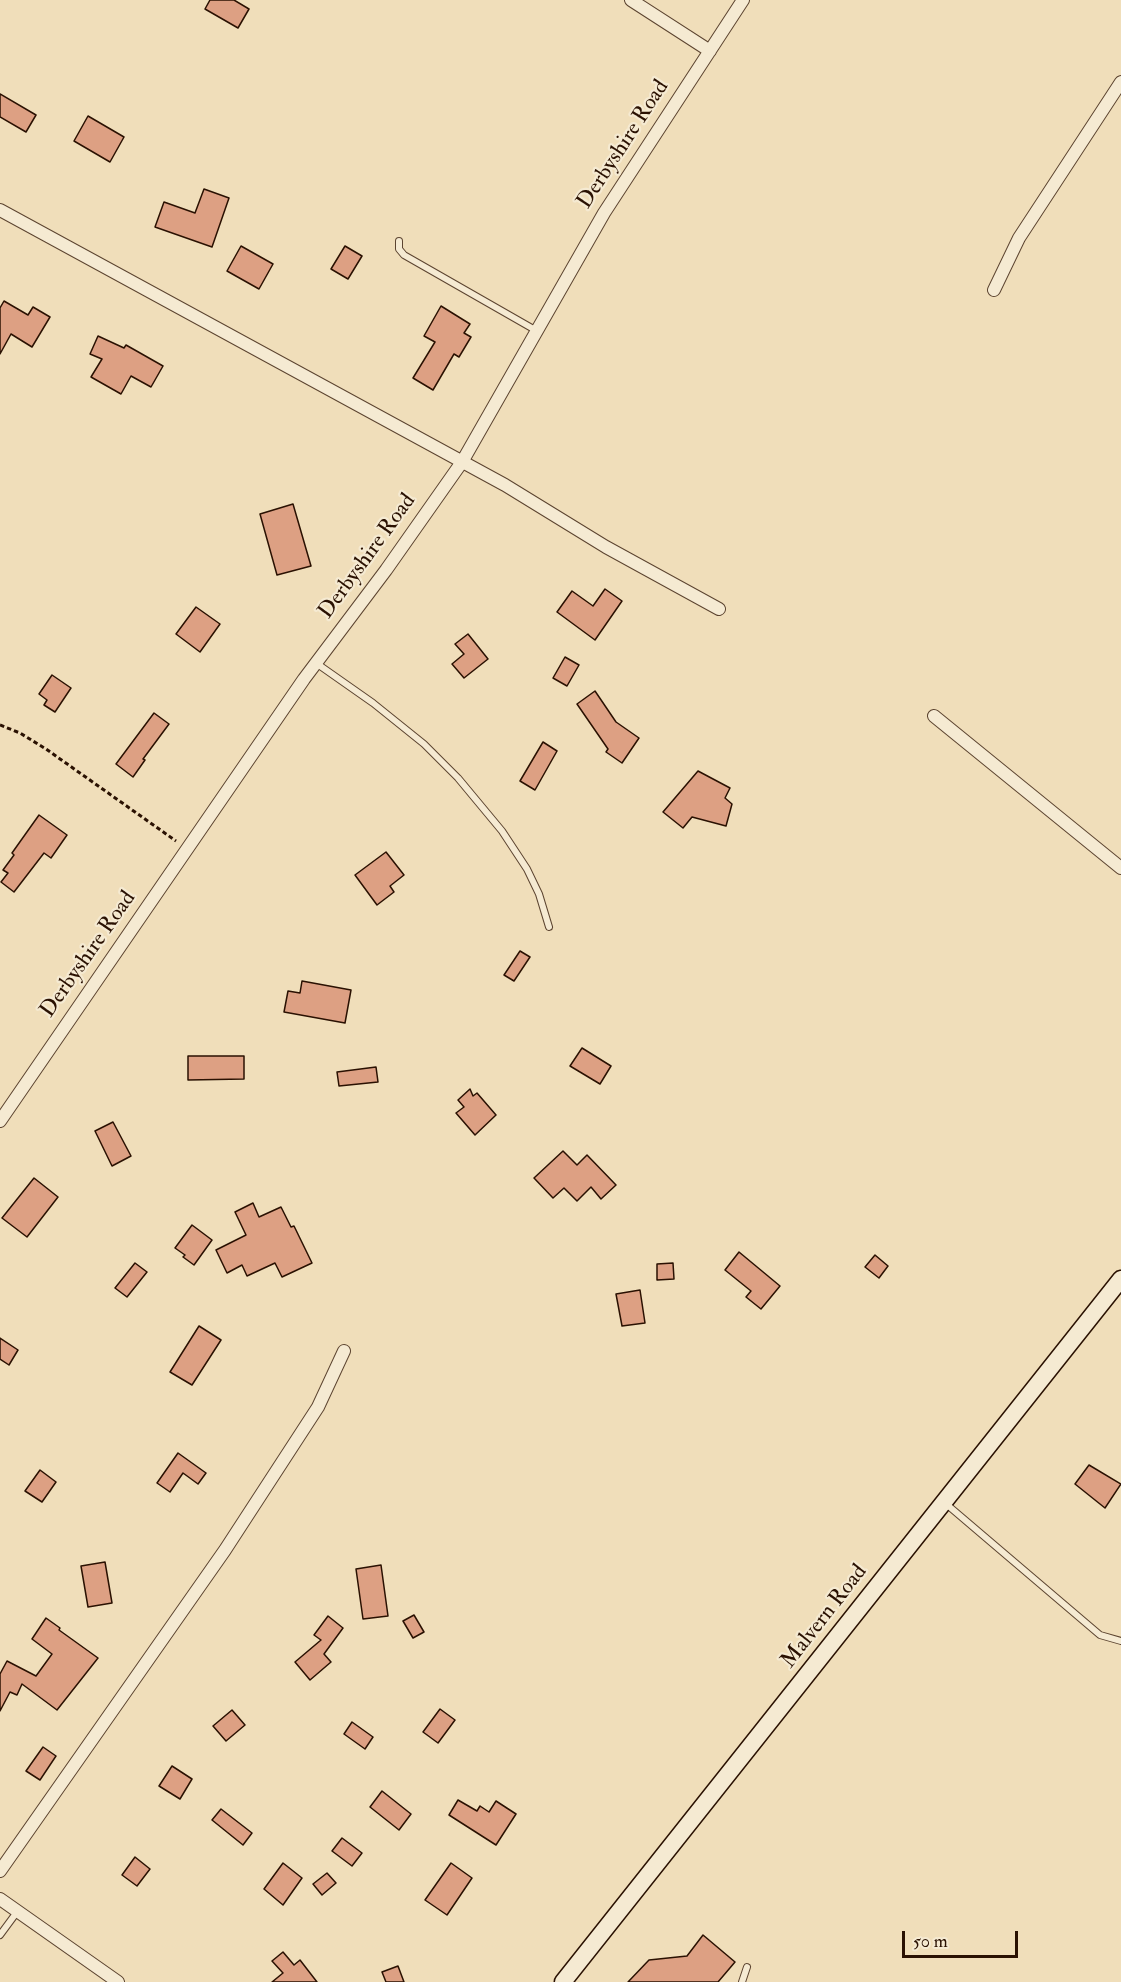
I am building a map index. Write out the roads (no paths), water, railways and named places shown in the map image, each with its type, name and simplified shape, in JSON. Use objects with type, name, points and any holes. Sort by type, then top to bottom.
[{"type":"main road","name":"Malvern Road","points":[[563,1982],[1121,1279]]},
{"type":"street","points":[[631,0],[710,51]]},
{"type":"street","name":"Derbyshire Road","points":[[0,1121],[316,663],[462,462],[604,213],[743,0]]},
{"type":"street","points":[[994,290],[1019,237],[1121,82]]},
{"type":"street","points":[[0,210],[505,485],[606,547],[719,609]]},
{"type":"street","points":[[934,716],[1121,868]]},
{"type":"street","points":[[0,1871],[225,1550],[318,1407],[344,1351]]},
{"type":"street","points":[[0,1899],[118,1982]]},
{"type":"lane","points":[[399,242],[399,249],[404,255],[537,331]]},
{"type":"lane","points":[[316,663],[373,703],[424,744],[458,778],[502,831],[527,870],[539,894],[549,927]]},
{"type":"lane","points":[[944,1503],[1100,1635],[1121,1641]]},
{"type":"lane","points":[[0,1935],[17,1912]]},
{"type":"lane","points":[[742,1982],[747,1967]]}]
